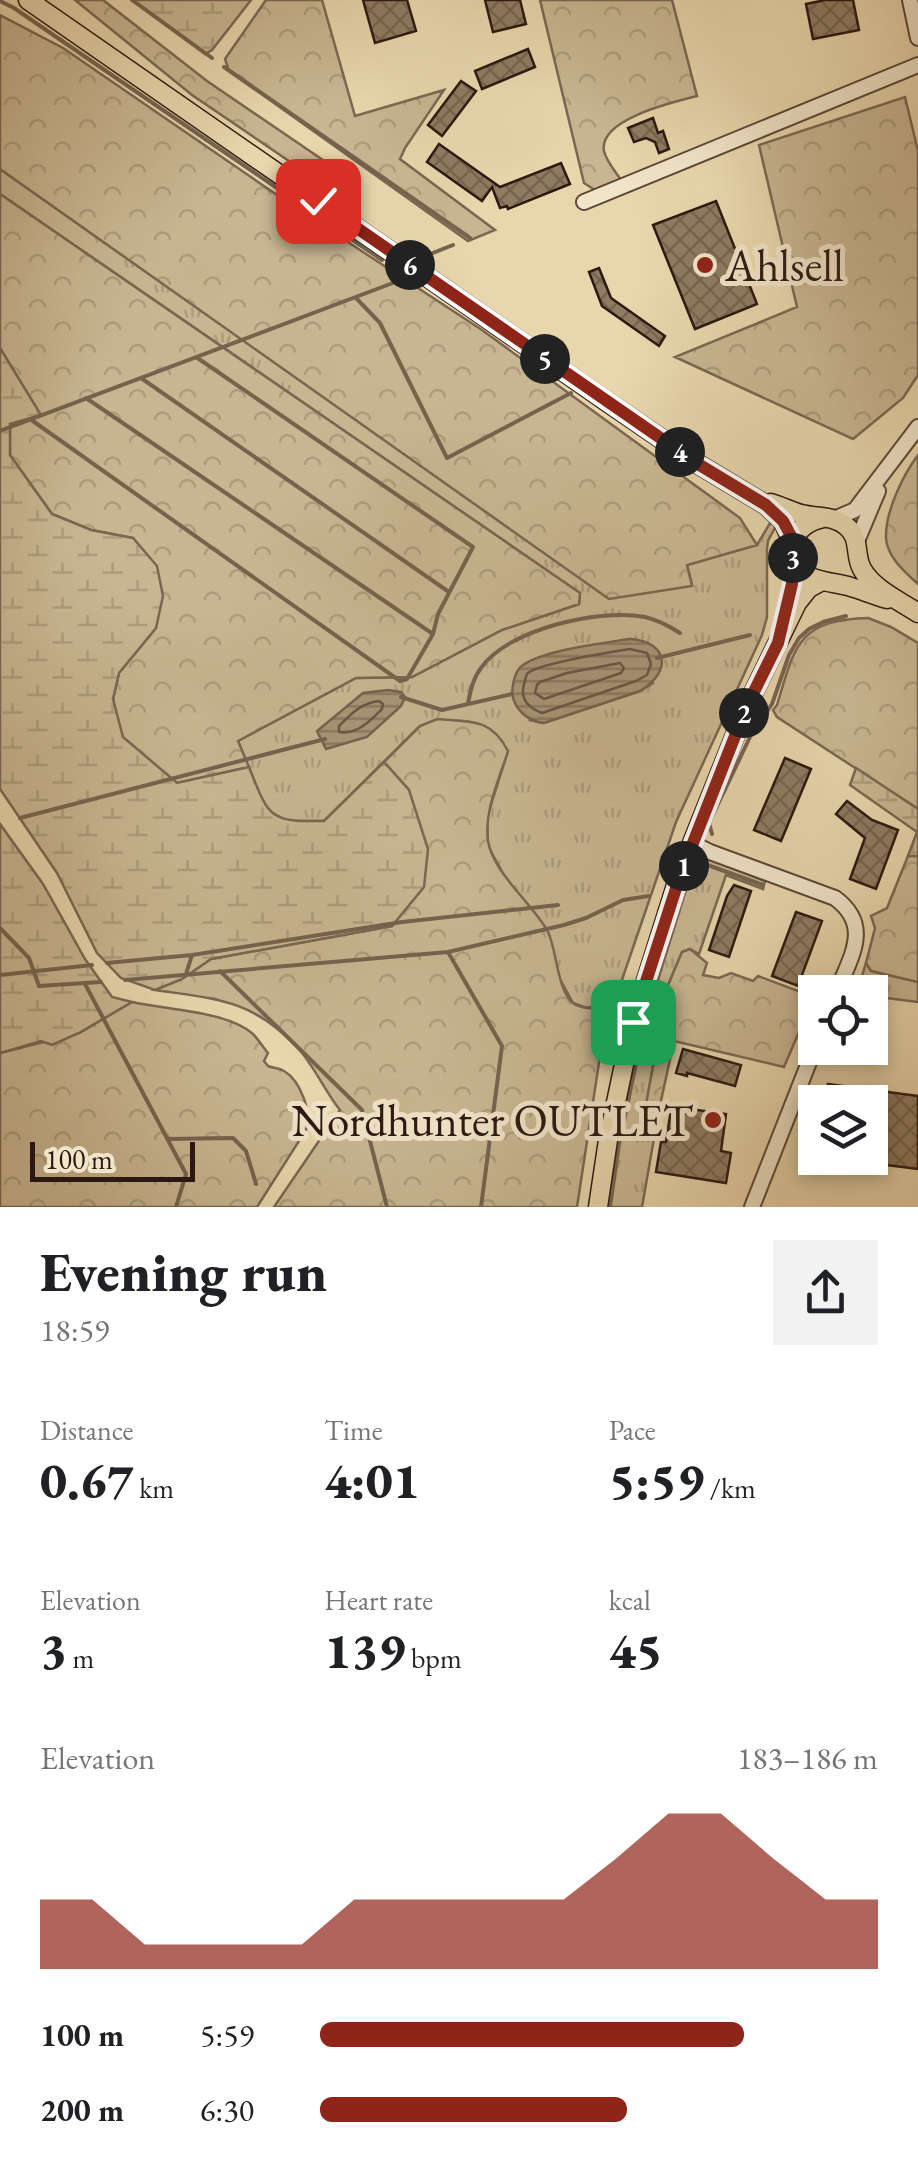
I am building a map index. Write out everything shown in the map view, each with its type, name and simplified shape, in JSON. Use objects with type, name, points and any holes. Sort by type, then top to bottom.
[{"type":"main road","points":[[28,0],[618,410],[766,505],[783,521],[802,573],[914,611]]},
{"type":"main road","points":[[751,496],[844,524],[852,531],[868,578],[914,611]]},
{"type":"main road","points":[[778,643],[792,584],[793,549],[803,526],[828,518]]},
{"type":"main road","points":[[598,1207],[633,1022],[692,843],[746,708],[797,604],[808,588],[840,579],[849,572],[857,547]]},
{"type":"street","points":[[910,0],[918,38]]},
{"type":"street","points":[[584,202],[918,65]]},
{"type":"street","points":[[828,518],[856,510],[918,426]]},
{"type":"street","points":[[857,547],[886,470]]},
{"type":"street","points":[[692,843],[846,906],[857,929],[856,945],[843,975]]},
{"type":"street","points":[[752,1207],[808,1065]]},
{"type":"green space","points":[[75,0],[103,0],[207,81],[342,173],[347,187],[336,193],[192,95]]},
{"type":"green space","points":[[132,0],[251,0],[205,54]]},
{"type":"green space","points":[[266,0],[322,0],[355,116],[444,90],[400,159],[495,230],[468,241],[229,71],[225,59]]},
{"type":"green space","points":[[540,0],[672,0],[697,96],[640,114],[613,130],[605,140],[604,151],[621,180],[595,190],[584,183]]},
{"type":"green space","points":[[0,15],[63,48],[482,330],[740,518],[757,545],[687,565],[692,586],[609,599],[0,169]]},
{"type":"green space","points":[[905,97],[918,151],[918,375],[903,398],[853,439],[675,357],[797,307],[759,145]]},
{"type":"green space","points":[[0,169],[609,598],[692,585],[687,565],[757,545],[773,518],[778,522],[768,541],[767,617],[762,635],[676,822],[612,1009],[573,1003],[488,846],[487,817],[508,751],[420,726],[324,821],[286,821],[265,808],[238,741],[356,678],[412,677],[502,630],[579,604],[580,593],[0,194]],"holes":[[[630,639],[653,683],[640,691],[544,723],[530,720],[561,651]]]},
{"type":"green space","points":[[0,194],[580,593],[579,604],[502,630],[412,677],[356,678],[238,741],[249,767],[177,783],[122,737],[113,699],[119,673],[156,628],[133,538],[91,530],[52,514],[10,455],[10,424],[40,415],[0,348]]},
{"type":"green space","points":[[0,348],[41,415],[10,424],[10,455],[52,514],[91,530],[133,538],[157,566],[163,596],[156,628],[119,673],[113,699],[123,737],[177,783],[249,767],[267,806],[281,818],[291,820],[324,821],[384,762],[409,790],[428,849],[424,887],[392,926],[211,959],[182,979],[155,990],[121,978],[97,953],[57,873],[0,789]]},
{"type":"green space","points":[[918,455],[918,584],[893,558],[886,538],[896,494]]},
{"type":"green space","points":[[868,618],[918,643],[918,809],[777,717],[773,710],[803,640],[826,624]]},
{"type":"green space","points":[[437,719],[487,727],[508,751],[488,818],[491,853],[548,932],[568,998],[583,1007],[612,1009],[602,1043],[577,1207],[274,1207],[340,1110],[302,1053],[264,1019],[232,1004],[155,990],[182,979],[211,959],[392,926],[400,914],[409,790],[384,762],[420,726]]},
{"type":"green space","points":[[856,768],[918,809],[918,856],[908,856],[917,832],[850,785]]},
{"type":"green space","points":[[0,824],[43,884],[85,959],[112,997],[132,1002],[52,1045],[41,1041],[0,1053]]},
{"type":"green space","points":[[908,856],[918,856],[918,982],[871,971],[866,963],[875,928],[871,916],[887,908]]},
{"type":"green space","points":[[707,858],[765,881],[763,889],[726,875],[699,954],[690,949],[682,952],[661,1002],[644,1120],[659,1110],[642,1207],[605,1207],[641,1016],[691,862]]},
{"type":"green space","points":[[690,949],[707,963],[703,975],[719,978],[731,973],[753,981],[758,976],[798,991],[798,1034],[784,1067],[674,1041],[659,1110],[643,1121],[661,1002],[682,952]]},
{"type":"green space","points":[[866,963],[871,971],[918,982],[918,1002],[888,998],[888,975],[862,975]]},
{"type":"green space","points":[[132,1002],[213,1016],[242,1026],[268,1053],[264,1061],[268,1066],[284,1071],[300,1090],[306,1106],[306,1130],[257,1207],[0,1207],[0,1053],[79,1033]]},
{"type":"water","points":[[630,639],[653,646],[662,659],[657,675],[640,691],[544,723],[530,719],[516,705],[513,687],[523,665],[559,651]]},
{"type":"water","points":[[401,692],[405,697],[401,706],[367,737],[326,749],[317,731],[363,693]]},
{"type":"building","points":[[363,0],[407,0],[416,31],[375,43]]},
{"type":"building","points":[[485,0],[520,0],[526,24],[493,32]]},
{"type":"building","points":[[853,0],[859,30],[813,39],[806,4]]},
{"type":"building","points":[[528,49],[535,67],[482,89],[475,71]]},
{"type":"building","points":[[461,81],[476,91],[442,136],[428,125]]},
{"type":"building","points":[[653,118],[669,149],[659,153],[655,142],[646,138],[634,142],[628,128]]},
{"type":"building","points":[[439,144],[500,187],[561,163],[570,184],[508,209],[500,208],[492,187],[482,201],[427,162]]},
{"type":"building","name":"Ahlsell","points":[[716,201],[757,304],[695,329],[653,225]]},
{"type":"building","points":[[599,268],[611,298],[665,336],[659,346],[602,306],[589,272]]},
{"type":"building","points":[[785,758],[811,769],[781,841],[754,830]]},
{"type":"building","points":[[847,801],[872,820],[898,830],[876,889],[850,879],[865,838],[836,814]]},
{"type":"building","points":[[734,885],[751,891],[729,957],[709,950]]},
{"type":"building","points":[[796,912],[822,921],[802,975],[798,975],[798,986],[772,976]]},
{"type":"building","points":[[683,1049],[741,1065],[735,1086],[676,1073]]},
{"type":"building","points":[[888,1092],[918,1096],[918,1169],[888,1165]]},
{"type":"building","points":[[672,1103],[726,1114],[721,1151],[731,1153],[726,1183],[656,1172]]},
{"type":"waterway","points":[[132,0],[212,58]]},
{"type":"waterway","points":[[0,1],[382,260]]},
{"type":"waterway","points":[[224,67],[470,238]]},
{"type":"waterway","points":[[425,256],[453,245]]},
{"type":"waterway","points":[[0,431],[406,278]]},
{"type":"waterway","points":[[356,298],[380,323],[447,458],[571,393]]},
{"type":"waterway","points":[[30,419],[400,681],[407,679],[433,634],[438,614],[473,547],[196,357]]},
{"type":"waterway","points":[[141,378],[449,592]]},
{"type":"waterway","points":[[86,398],[433,634]]},
{"type":"waterway","points":[[468,704],[476,676],[494,654],[556,624],[626,615],[645,617],[680,633]]},
{"type":"waterway","points":[[712,834],[709,823],[750,737],[772,704],[799,638],[823,622],[846,616]]},
{"type":"waterway","points":[[657,658],[750,635]]},
{"type":"waterway","points":[[401,697],[442,710],[512,694]]},
{"type":"waterway","points":[[20,818],[325,739]]},
{"type":"waterway","points":[[610,1207],[646,1016],[692,868],[703,862]]},
{"type":"waterway","points":[[702,863],[763,885]]},
{"type":"waterway","points":[[125,980],[448,952],[564,925],[623,900],[649,896]]},
{"type":"waterway","points":[[107,963],[192,955],[402,922],[558,905]]},
{"type":"waterway","points":[[0,928],[29,958],[39,986],[101,982]]},
{"type":"waterway","points":[[448,952],[502,1046],[481,1207]]},
{"type":"waterway","points":[[186,974],[192,955]]},
{"type":"waterway","points":[[0,975],[92,965]]},
{"type":"waterway","points":[[220,971],[362,1110],[387,1207]]},
{"type":"waterway","points":[[85,984],[186,1174],[176,1207]]},
{"type":"waterway","points":[[167,1139],[233,1138],[246,1151],[256,1184]]},
{"type":"place","name":"Ahlsell","points":[[705,265]]},
{"type":"place","name":"Nordhunter OUTLET","points":[[713,1120]]},
{"type":"route","points":[[318,201],[698,464],[766,505],[783,521],[792,538],[792,584],[778,643],[746,708],[680,876],[633,1022]]}]
